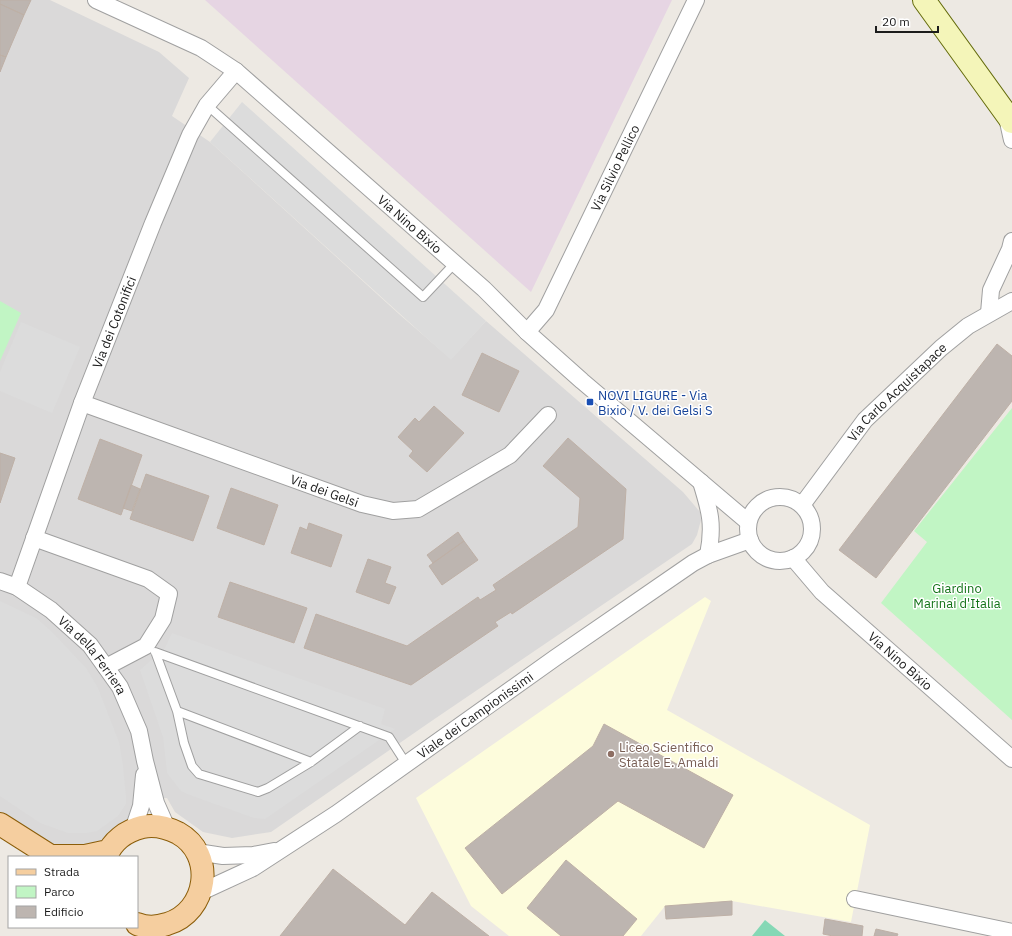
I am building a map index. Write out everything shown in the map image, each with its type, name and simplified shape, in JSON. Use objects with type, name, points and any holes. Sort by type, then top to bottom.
[{"type":"main road","points":[[0,824],[49,856]]},
{"type":"main road","points":[[85,856],[107,854],[119,839],[132,830],[150,826],[167,828],[184,837],[197,852],[202,864],[203,878],[201,892],[195,904],[186,914],[177,929],[159,926],[140,929]]},
{"type":"street","name":"Via Nino Bixio","points":[[96,0],[201,48],[236,71],[455,263],[484,289],[527,332],[582,381],[748,522]]},
{"type":"street","name":"Via Silvio Pellico","points":[[527,332],[546,310],[696,0]]},
{"type":"street","points":[[924,0],[1009,117],[1012,140]]},
{"type":"street","name":"Via dei Cotonifici","points":[[17,587],[82,403],[153,223],[187,143],[207,105],[236,71]]},
{"type":"street","points":[[989,313],[991,290],[1010,249],[1012,241]]},
{"type":"street","name":"Via Carlo Acquistapace","points":[[802,505],[865,420],[941,348],[968,326],[1012,301]]},
{"type":"street","name":"Via dei Gelsi","points":[[82,403],[362,504],[393,511],[418,509],[510,455],[548,415]]},
{"type":"street","points":[[701,482],[711,512],[712,537],[708,555]]},
{"type":"street","points":[[782,496],[793,499],[802,505],[808,512],[812,530],[811,538],[807,547],[801,554],[793,558],[780,561],[767,558],[756,551],[747,531],[748,522],[753,511],[760,503],[771,498],[782,496]]},
{"type":"street","points":[[34,538],[148,579],[169,594],[163,620],[151,650],[106,667]]},
{"type":"street","name":"Viale dei Campionissimi","points":[[201,892],[253,868],[284,849],[407,765],[555,658],[693,563],[708,555],[750,540]]},
{"type":"street","name":"Via Nino Bixio","points":[[793,558],[822,592],[1012,759]]},
{"type":"street","name":"Via della Ferriera","points":[[0,581],[17,587],[51,610],[90,645],[120,687],[139,731],[156,803],[167,828]]},
{"type":"street","name":"Via della Ferriera","points":[[132,830],[141,806],[145,761]]},
{"type":"street","points":[[197,852],[223,856],[253,855],[284,849]]},
{"type":"street","points":[[855,899],[1012,932]]},
{"type":"lane","points":[[207,105],[423,297],[455,263]]},
{"type":"lane","points":[[151,650],[177,711],[184,743],[192,766],[199,774],[258,792],[268,788],[311,762],[360,726]]},
{"type":"lane","points":[[151,650],[389,737],[407,765]]},
{"type":"lane","points":[[177,711],[311,762]]},
{"type":"shaded area","points":[[0,0],[50,0],[159,52],[189,78],[172,116],[210,142],[399,314],[451,359],[486,321],[683,492],[700,512],[701,520],[697,535],[692,544],[271,832],[232,838],[203,832],[175,812],[167,798],[137,800],[134,813],[123,828],[94,847],[70,850],[45,842],[0,815]]},
{"type":"shaded area","points":[[205,0],[672,0],[531,292]]},
{"type":"shaded area","points":[[242,102],[486,321],[451,360],[210,142]]},
{"type":"shaded area","points":[[21,322],[80,347],[52,413],[0,391],[0,372]]},
{"type":"shaded area","name":"Liceo Scientifico Statale E. Amaldi","points":[[705,597],[711,601],[667,710],[870,825],[851,922],[732,901],[665,906],[641,936],[509,936],[471,906],[416,798]]},
{"type":"shaded area","points":[[0,601],[36,618],[51,631],[86,668],[98,688],[119,742],[123,766],[126,804],[118,816],[97,831],[86,833],[68,833],[40,823],[0,796]]},
{"type":"shaded area","points":[[172,633],[385,709],[381,724],[395,729],[265,819],[254,818],[187,794],[181,791],[167,773],[163,737],[140,670],[165,648]]},
{"type":"green space","points":[[0,301],[21,313],[0,361]]},
{"type":"green space","name":"Giardino Marinai d'Italia","points":[[1012,408],[1012,720],[881,603],[927,542],[914,531]]},
{"type":"green space","points":[[765,920],[785,936],[752,936]]},
{"type":"building","points":[[0,0],[31,0],[24,15],[0,4]]},
{"type":"building","points":[[0,4],[24,15],[6,57],[0,55]]},
{"type":"building","points":[[0,55],[6,57],[0,72]]},
{"type":"building","points":[[997,344],[1012,356],[1012,401],[876,578],[839,550]]},
{"type":"building","points":[[482,353],[519,371],[499,412],[462,395]]},
{"type":"building","points":[[434,406],[464,433],[427,472],[409,456],[413,451],[398,437],[415,418],[419,422]]},
{"type":"building","points":[[568,438],[626,489],[623,539],[512,614],[511,612],[495,622],[498,626],[411,685],[304,648],[316,614],[407,646],[478,597],[480,600],[496,590],[493,585],[578,527],[580,498],[543,466]]},
{"type":"building","points":[[100,439],[142,455],[121,515],[78,499]]},
{"type":"building","points":[[0,453],[15,458],[0,503]]},
{"type":"building","points":[[146,474],[209,496],[193,541],[130,519]]},
{"type":"building","points":[[131,485],[140,489],[132,511],[123,508]]},
{"type":"building","points":[[231,488],[278,505],[264,545],[217,528]]},
{"type":"building","points":[[309,523],[342,535],[331,567],[291,553],[300,527],[307,530]]},
{"type":"building","points":[[458,532],[464,541],[433,563],[427,555]]},
{"type":"building","points":[[464,541],[478,560],[442,585],[429,566]]},
{"type":"building","points":[[368,559],[391,567],[385,583],[396,587],[389,604],[356,592]]},
{"type":"building","points":[[230,582],[307,608],[294,643],[218,617]]},
{"type":"building","points":[[604,724],[733,795],[704,848],[618,801],[502,894],[465,848],[593,746]]},
{"type":"building","points":[[566,860],[637,919],[623,936],[561,936],[527,908]]},
{"type":"building","points":[[333,869],[405,925],[432,892],[489,936],[280,936]]},
{"type":"building","points":[[732,901],[732,915],[666,919],[665,906]]},
{"type":"building","points":[[825,919],[863,926],[862,936],[833,936],[823,934]]},
{"type":"building","points":[[876,929],[898,934],[897,936],[874,936]]},
{"type":"place","name":"NOVI LIGURE - Via Bixio / V. dei Gelsi S","points":[[590,402]]},
{"type":"place","name":"Liceo Scientifico Statale E. Amaldi","points":[[611,754]]}]
